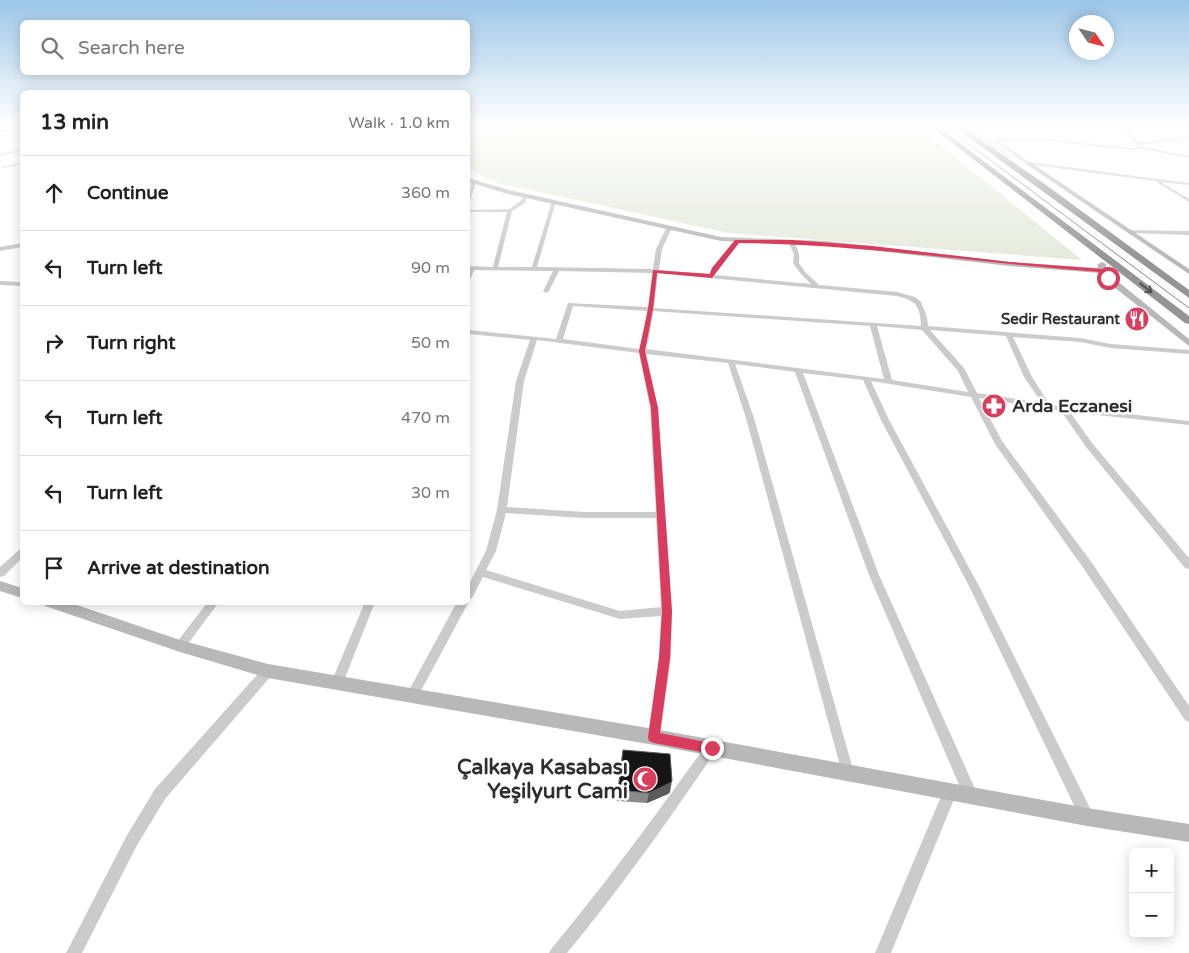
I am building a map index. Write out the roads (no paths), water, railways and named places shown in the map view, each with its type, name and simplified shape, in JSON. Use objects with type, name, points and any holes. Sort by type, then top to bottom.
[{"type":"highway","points":[[988,169],[993,177],[1018,199],[1102,268],[1189,333]]},
{"type":"highway","points":[[989,169],[1189,321]]},
{"type":"highway","points":[[1020,171],[1189,295]]},
{"type":"highway","points":[[1039,184],[1057,192],[1189,286]]},
{"type":"street","points":[[1038,169],[1189,272]]},
{"type":"street","points":[[1079,169],[1189,184]]},
{"type":"street","points":[[1154,179],[1189,201]]},
{"type":"street","points":[[471,181],[525,196],[554,201],[693,234],[737,241],[792,242],[863,247],[1001,263],[1102,268],[1189,343]]},
{"type":"street","points":[[470,211],[510,210],[523,202],[525,196]]},
{"type":"street","points":[[534,269],[554,201]]},
{"type":"street","points":[[494,269],[510,210]]},
{"type":"street","points":[[654,737],[664,658],[667,611],[654,408],[642,351],[650,309],[654,271],[659,249],[669,228]]},
{"type":"street","points":[[1132,232],[1189,233]]},
{"type":"street","points":[[0,249],[20,241]]},
{"type":"street","points":[[712,276],[714,269],[737,241]]},
{"type":"street","points":[[792,242],[792,248],[796,254],[796,264],[818,287]]},
{"type":"street","points":[[8,246],[20,245]]},
{"type":"street","points":[[470,268],[654,271],[897,294],[913,298],[918,302],[924,317],[925,329],[961,370],[971,394],[998,442],[1088,566],[1189,716]]},
{"type":"street","points":[[546,291],[557,269]]},
{"type":"street","points":[[0,283],[20,284]]},
{"type":"street","points":[[559,341],[570,304],[1008,334],[1080,340],[1112,346],[1189,352]]},
{"type":"street","points":[[873,324],[889,382]]},
{"type":"street","points":[[470,332],[534,338],[866,378],[1064,409],[1189,423]]},
{"type":"street","points":[[1008,334],[1028,377],[1048,406]]},
{"type":"street","points":[[470,591],[491,551],[502,510],[520,381],[534,338]]},
{"type":"street","points":[[732,362],[750,418],[848,773]]},
{"type":"street","points":[[798,370],[874,575],[970,796]]},
{"type":"street","points":[[866,378],[885,420],[974,586],[1087,817]]},
{"type":"street","points":[[1064,409],[1089,445],[1189,564]]},
{"type":"street","points":[[502,510],[584,515],[660,514]]},
{"type":"street","points":[[0,573],[20,555]]},
{"type":"street","points":[[480,572],[620,615],[667,611]]},
{"type":"street","points":[[0,586],[20,592]]},
{"type":"street","points":[[59,605],[180,646],[268,671],[654,737],[1087,817],[1189,833]]},
{"type":"street","points":[[180,646],[212,605]]},
{"type":"street","points":[[337,682],[369,605]]},
{"type":"street","points":[[412,696],[461,605]]},
{"type":"street","points":[[74,953],[131,842],[160,794],[268,671]]},
{"type":"street","points":[[557,953],[651,834],[712,748]]},
{"type":"street","points":[[883,953],[950,792]]},
{"type":"tram line","points":[[1003,169],[1189,308]]},
{"type":"place","name":"Sedir Restaurant","points":[[1137,319]]},
{"type":"place","name":"Arda Eczanesi","points":[[994,406]]},
{"type":"place","name":"Çalkaya Kasabası Yeşilyurt Cami","points":[[645,779]]}]
